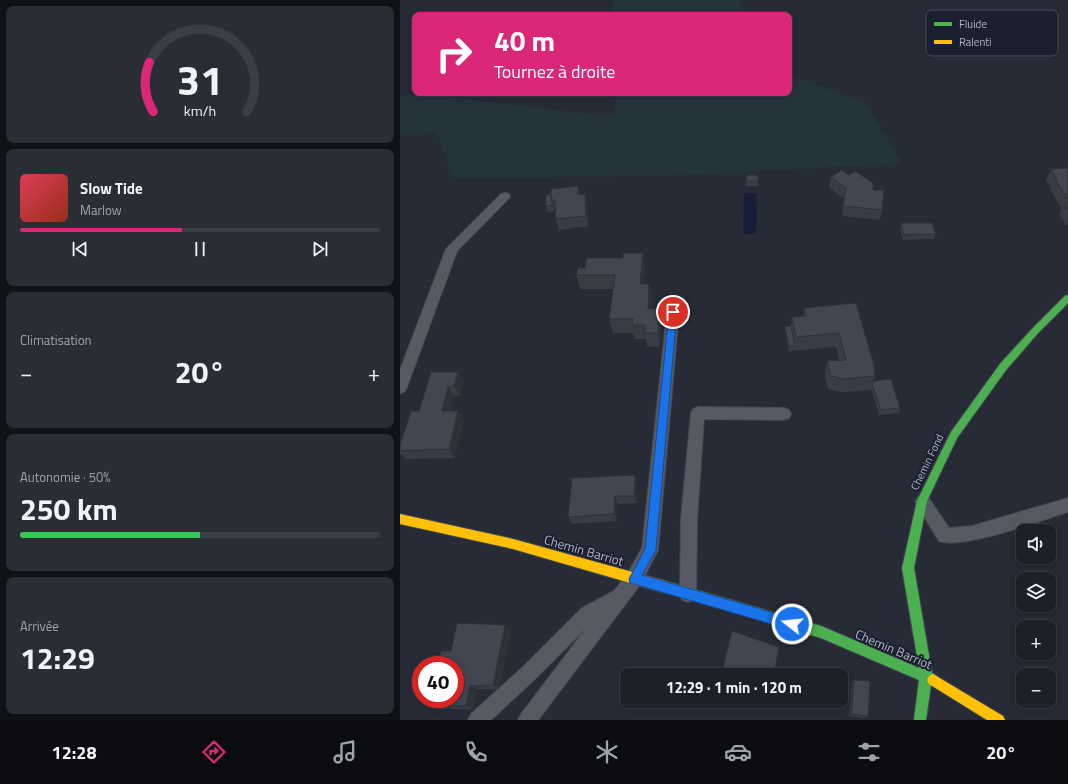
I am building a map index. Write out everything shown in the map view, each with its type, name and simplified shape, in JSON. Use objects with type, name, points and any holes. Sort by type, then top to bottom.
[{"type":"street","name":"Chemin Fond","points":[[920,720],[926,676],[908,568],[922,501],[954,435],[1003,367],[1035,331],[1068,298]]},
{"type":"street","name":"Chemin Barriot","points":[[400,519],[513,544],[821,632],[926,676],[980,715],[999,720]]},
{"type":"lane","points":[[400,387],[452,248],[505,196]]},
{"type":"lane","points":[[527,720],[634,579],[650,550],[673,312]]},
{"type":"lane","points":[[688,594],[689,519],[698,413],[784,414]]},
{"type":"lane","points":[[922,501],[945,536],[972,534],[1068,505]]},
{"type":"lane","points":[[477,720],[530,672],[588,614],[621,596]]},
{"type":"shaded area","points":[[613,0],[739,0],[744,12],[613,12]]},
{"type":"shaded area","points":[[792,76],[865,102],[902,163],[693,175],[454,179],[436,132],[400,133],[400,95],[441,96],[615,117],[615,96],[792,96]]},
{"type":"water","points":[[744,193],[757,194],[756,234],[743,234]]},
{"type":"building","points":[[1068,168],[1068,199],[1055,179],[1057,179],[1051,169]]},
{"type":"building","points":[[842,170],[848,175],[855,171],[873,183],[873,190],[884,190],[882,210],[843,206],[846,188],[831,177]]},
{"type":"building","points":[[747,175],[758,175],[758,181],[746,181]]},
{"type":"building","points":[[578,186],[578,195],[585,194],[586,216],[556,219],[555,200],[551,200],[551,189]]},
{"type":"building","points":[[551,194],[553,205],[546,206],[546,195]]},
{"type":"building","points":[[901,223],[932,223],[936,234],[904,235]]},
{"type":"building","points":[[623,253],[643,253],[640,284],[649,284],[648,309],[659,308],[658,333],[644,333],[645,325],[632,325],[633,319],[609,319],[615,275],[576,275],[578,268],[585,268],[587,258],[623,258]]},
{"type":"building","points":[[856,303],[874,365],[875,376],[844,379],[831,376],[827,361],[846,360],[839,333],[796,337],[792,317],[806,316],[804,308]]},
{"type":"building","points":[[791,326],[795,346],[789,346],[785,327]]},
{"type":"building","points":[[431,372],[458,372],[454,386],[448,387],[442,411],[458,411],[449,449],[400,451],[400,445],[411,411],[419,411]]},
{"type":"building","points":[[891,379],[900,408],[881,410],[872,384],[873,381]]},
{"type":"building","points":[[635,475],[634,496],[615,496],[614,514],[568,517],[572,478]]},
{"type":"building","points":[[457,623],[505,625],[493,685],[470,686],[466,706],[464,706],[464,656],[440,656],[441,651],[451,651]]},
{"type":"building","points":[[732,631],[779,647],[775,668],[723,668]]},
{"type":"building","points":[[854,680],[870,681],[868,716],[851,714]]},
{"type":"traffic: fast","points":[[920,720],[926,676],[908,568],[922,501],[954,435],[1003,367],[1035,331],[1068,298]]},
{"type":"traffic: fast","points":[[665,587],[821,632],[933,680]]},
{"type":"traffic: slow","points":[[400,519],[513,544],[665,587]]},
{"type":"traffic: slow","points":[[933,680],[999,720]]},
{"type":"route","points":[[673,312],[650,550],[634,579],[792,624]]}]
